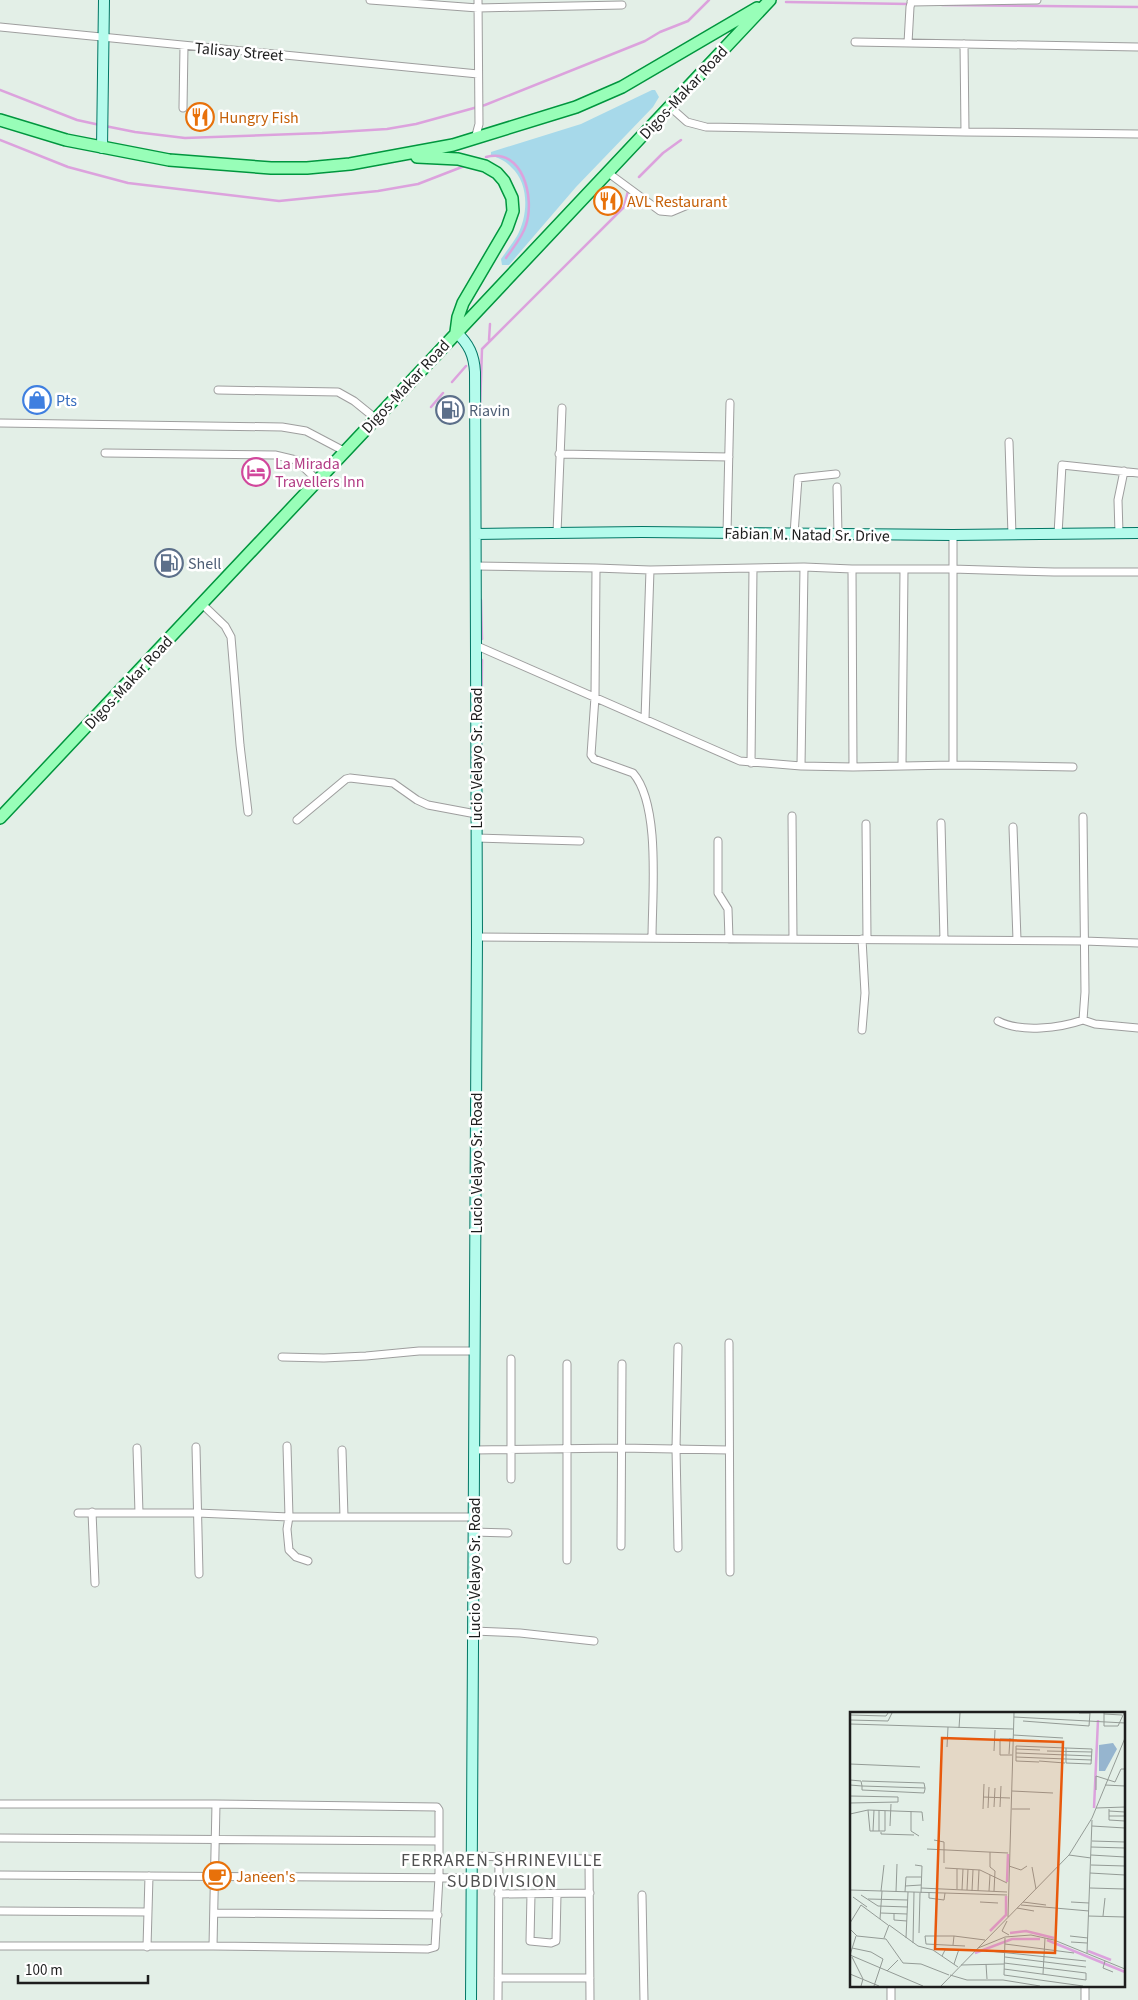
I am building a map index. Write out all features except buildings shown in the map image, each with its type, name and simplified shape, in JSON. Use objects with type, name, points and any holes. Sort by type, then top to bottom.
[{"type":"main road","points":[[102,148],[104,0]]},
{"type":"main road","points":[[0,120],[42,134],[102,148],[169,160],[271,168],[307,168],[396,156],[475,139],[554,115],[622,87],[769,0]]},
{"type":"main road","name":"Digos-Makar Road","points":[[0,818],[769,0]]},
{"type":"main road","points":[[396,156],[472,161],[497,173],[504,181],[512,198],[511,220],[463,303],[458,317],[456,332]]},
{"type":"main road","name":"Lucio Velayo Sr. Road","points":[[456,332],[469,346],[474,362],[476,534],[477,937],[471,2000]]},
{"type":"main road","name":"Fabian M. Natad Sr. Drive","points":[[476,534],[727,533],[953,536],[1138,533]]},
{"type":"street","points":[[370,0],[478,8],[622,5]]},
{"type":"street","points":[[475,139],[478,130],[479,108],[478,0]]},
{"type":"street","points":[[908,43],[912,1],[1037,0]]},
{"type":"street","name":"Talisay Street","points":[[0,26],[104,38],[478,74]]},
{"type":"street","points":[[855,42],[1138,47]]},
{"type":"street","points":[[964,44],[965,132]]},
{"type":"street","points":[[183,108],[184,46]]},
{"type":"street","points":[[669,106],[687,122],[706,127],[1138,134]]},
{"type":"street","points":[[607,172],[660,211],[671,212],[690,204]]},
{"type":"street","points":[[218,390],[338,392],[354,401],[375,418]]},
{"type":"street","points":[[727,533],[730,403]]},
{"type":"street","points":[[557,533],[562,408]]},
{"type":"street","points":[[0,423],[282,427],[306,431],[344,451]]},
{"type":"street","points":[[1009,442],[1012,534]]},
{"type":"street","points":[[105,453],[276,455],[296,460],[317,480]]},
{"type":"street","points":[[559,454],[729,457]]},
{"type":"street","points":[[1058,534],[1062,465],[1138,473]]},
{"type":"street","points":[[1119,533],[1118,500],[1124,471]]},
{"type":"street","points":[[794,534],[798,478],[836,474]]},
{"type":"street","points":[[838,487],[838,534]]},
{"type":"street","points":[[953,536],[953,765]]},
{"type":"street","points":[[476,566],[650,570],[804,567],[904,570],[1138,572]]},
{"type":"street","points":[[801,766],[804,567]]},
{"type":"street","points":[[596,568],[595,697],[592,758],[633,773],[646,796],[652,847],[652,938]]},
{"type":"street","points":[[751,763],[753,568]]},
{"type":"street","points":[[852,569],[853,767]]},
{"type":"street","points":[[645,720],[650,570]]},
{"type":"street","points":[[902,765],[904,570]]},
{"type":"street","points":[[201,603],[225,626],[231,637],[239,740],[248,812]]},
{"type":"street","points":[[475,645],[740,761],[801,766],[853,767],[902,765],[1073,767]]},
{"type":"street","points":[[297,820],[348,778],[393,783],[417,800],[428,805],[476,814]]},
{"type":"street","points":[[792,816],[793,939]]},
{"type":"street","points":[[1083,817],[1083,1020]]},
{"type":"street","points":[[941,822],[944,940]]},
{"type":"street","points":[[862,1030],[865,993],[866,824]]},
{"type":"street","points":[[1013,828],[1017,940]]},
{"type":"street","points":[[476,838],[580,841]]},
{"type":"street","points":[[718,841],[718,892],[728,909],[729,939]]},
{"type":"street","points":[[477,937],[1084,940],[1138,942]]},
{"type":"street","points":[[998,1021],[1011,1026],[1056,1028],[1083,1020],[1096,1024],[1138,1028]]},
{"type":"street","points":[[729,1343],[730,1572]]},
{"type":"street","points":[[678,1348],[676,1448],[678,1548]]},
{"type":"street","points":[[282,1357],[332,1357],[419,1351],[475,1351]]},
{"type":"street","points":[[511,1359],[511,1479]]},
{"type":"street","points":[[567,1364],[567,1560]]},
{"type":"street","points":[[621,1546],[622,1364]]},
{"type":"street","points":[[287,1446],[289,1517],[287,1529],[289,1550],[296,1557],[308,1561]]},
{"type":"street","points":[[196,1447],[199,1574]]},
{"type":"street","points":[[137,1448],[139,1513]]},
{"type":"street","points":[[474,1450],[676,1448],[729,1450]]},
{"type":"street","points":[[342,1450],[344,1517]]},
{"type":"street","points":[[92,1512],[95,1583]]},
{"type":"street","points":[[78,1513],[197,1513],[289,1517],[473,1516]]},
{"type":"street","points":[[473,1532],[508,1534]]},
{"type":"street","points":[[474,1631],[520,1633],[594,1641]]},
{"type":"street","points":[[0,1804],[435,1806],[439,1810],[438,1915],[436,1945],[431,1949],[0,1946]]},
{"type":"street","points":[[213,1946],[216,1804]]},
{"type":"street","points":[[0,1838],[439,1840]]},
{"type":"street","points":[[472,1856],[588,1858],[590,1893],[590,2000]]},
{"type":"street","points":[[498,2000],[499,1856]]},
{"type":"street","points":[[0,1875],[472,1878]]},
{"type":"street","points":[[147,1947],[149,1876]]},
{"type":"street","points":[[498,1894],[590,1893]]},
{"type":"street","points":[[530,1894],[530,1941],[552,1943],[556,1941],[557,1894]]},
{"type":"street","points":[[642,1895],[644,2000]]},
{"type":"street","points":[[0,1911],[148,1912]]},
{"type":"street","points":[[214,1913],[438,1915]]},
{"type":"street","points":[[498,1978],[590,1978]]},
{"type":"shaded area","points":[[655,90],[659,97],[653,107],[576,187],[509,265],[502,265],[501,259],[521,228],[525,200],[522,182],[517,174],[507,163],[491,155],[491,152],[581,124]]},
{"type":"waterway","points":[[105,126],[185,138],[322,133],[387,129],[416,124],[485,105],[645,41],[660,32],[688,21],[709,0]]},
{"type":"waterway","points":[[786,2],[909,4]]},
{"type":"waterway","points":[[942,5],[1138,7]]},
{"type":"waterway","points":[[0,90],[77,120],[100,125]]},
{"type":"waterway","points":[[0,140],[68,167],[128,183],[279,201],[378,191],[418,184],[467,165]]},
{"type":"waterway","points":[[639,177],[663,153],[681,140]]},
{"type":"waterway","points":[[486,157],[499,156],[509,160],[517,167],[527,189],[529,202],[525,229],[506,258]]},
{"type":"waterway","points":[[480,408],[482,349],[624,207],[628,191]]},
{"type":"waterway","points":[[489,340],[490,324]]},
{"type":"waterway","points":[[452,382],[466,366]]},
{"type":"waterway","points":[[431,407],[443,393]]},
{"type":"waterway","points":[[481,600],[482,639]]},
{"type":"waterway","points":[[481,735],[482,660]]},
{"type":"place","name":"Hungry Fish","points":[[200,117]]},
{"type":"place","name":"AVL Restaurant","points":[[608,201]]},
{"type":"place","name":"Pts","points":[[37,400]]},
{"type":"place","name":"Riavin","points":[[450,410]]},
{"type":"place","name":"La Mirada Travellers Inn","points":[[256,472]]},
{"type":"place","name":"Shell","points":[[169,563]]},
{"type":"place","name":"Janeen's","points":[[217,1876]]},
{"type":"district","name":"FERRAREN SHRINEVILLE SUBDIVISION","points":[[502,1870]]}]
